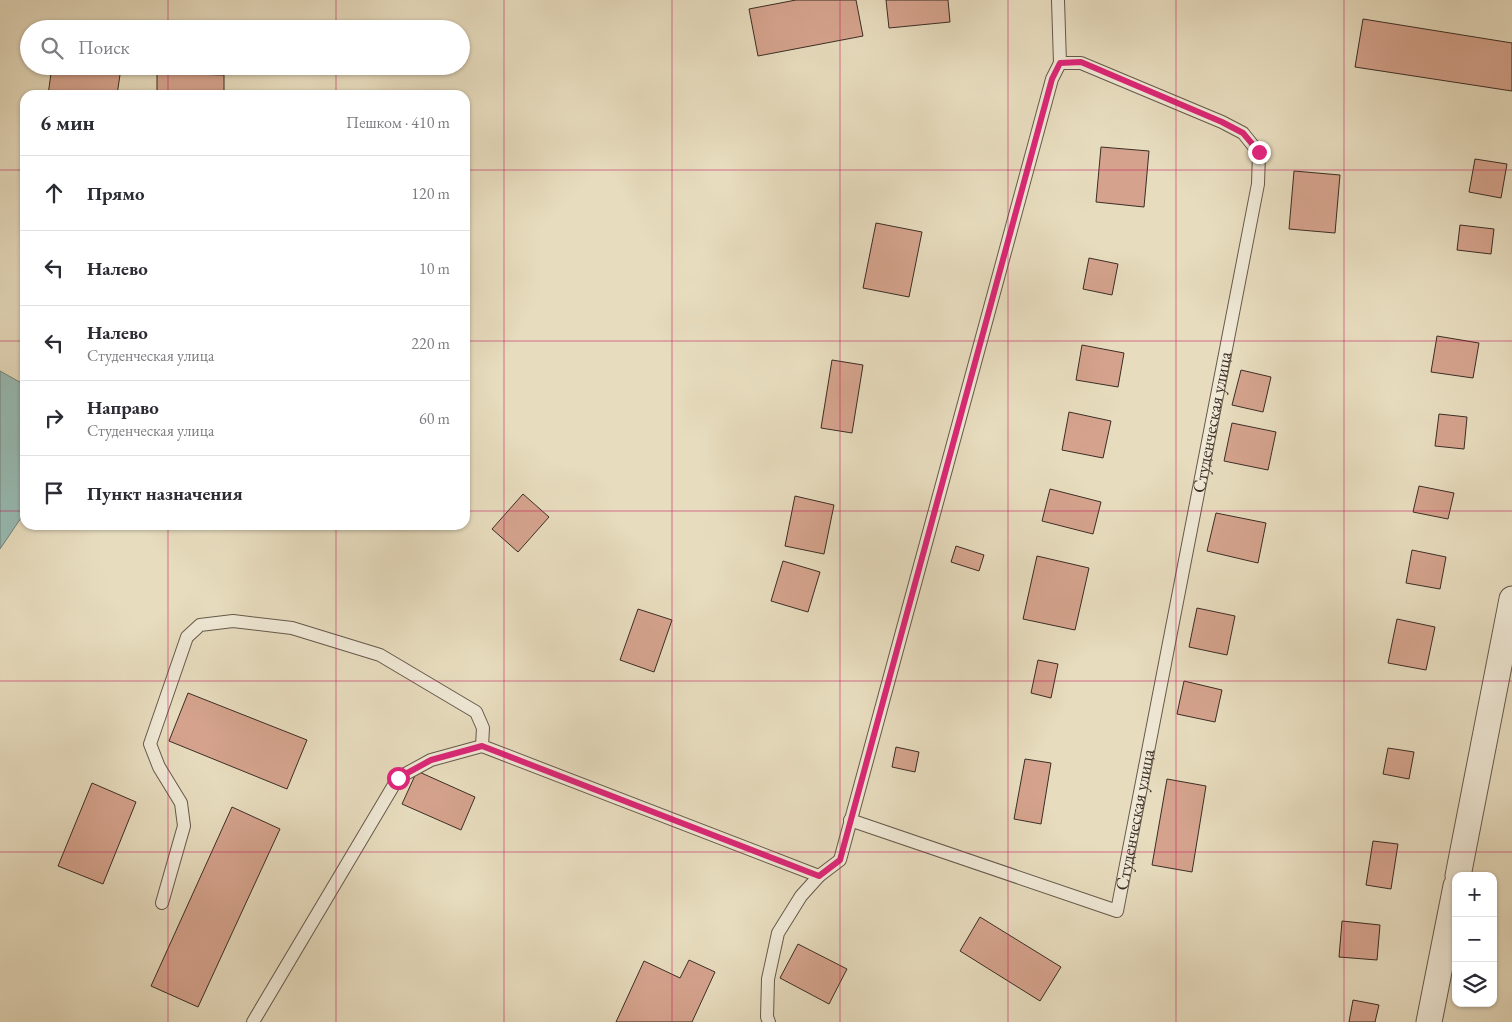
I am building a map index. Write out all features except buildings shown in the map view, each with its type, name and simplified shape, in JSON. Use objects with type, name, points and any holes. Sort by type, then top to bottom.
[{"type":"street","points":[[1459,872],[1512,598]]},
{"type":"street","points":[[1429,1022],[1452,906]]},
{"type":"lane","points":[[769,1022],[767,1017],[768,979],[778,933],[801,896],[819,876],[840,860],[1052,79],[1060,63],[1058,0]]},
{"type":"lane","name":"Студенческая улица","points":[[850,820],[1117,911],[1258,184],[1259,152],[1243,133],[1222,122],[1081,62],[1060,63]]},
{"type":"lane","points":[[162,903],[184,826],[181,803],[159,767],[150,744],[187,638],[200,625],[233,621],[292,628],[380,656],[476,712],[483,728],[482,746]]},
{"type":"lane","points":[[253,1022],[398,778],[431,760],[482,746],[819,876]]},
{"type":"water","points":[[0,371],[20,382],[20,519],[0,549]]},
{"type":"route","points":[[398,778],[431,760],[482,746],[819,876],[840,860],[1052,79],[1060,63],[1081,62],[1222,122],[1243,133],[1259,152]]}]
